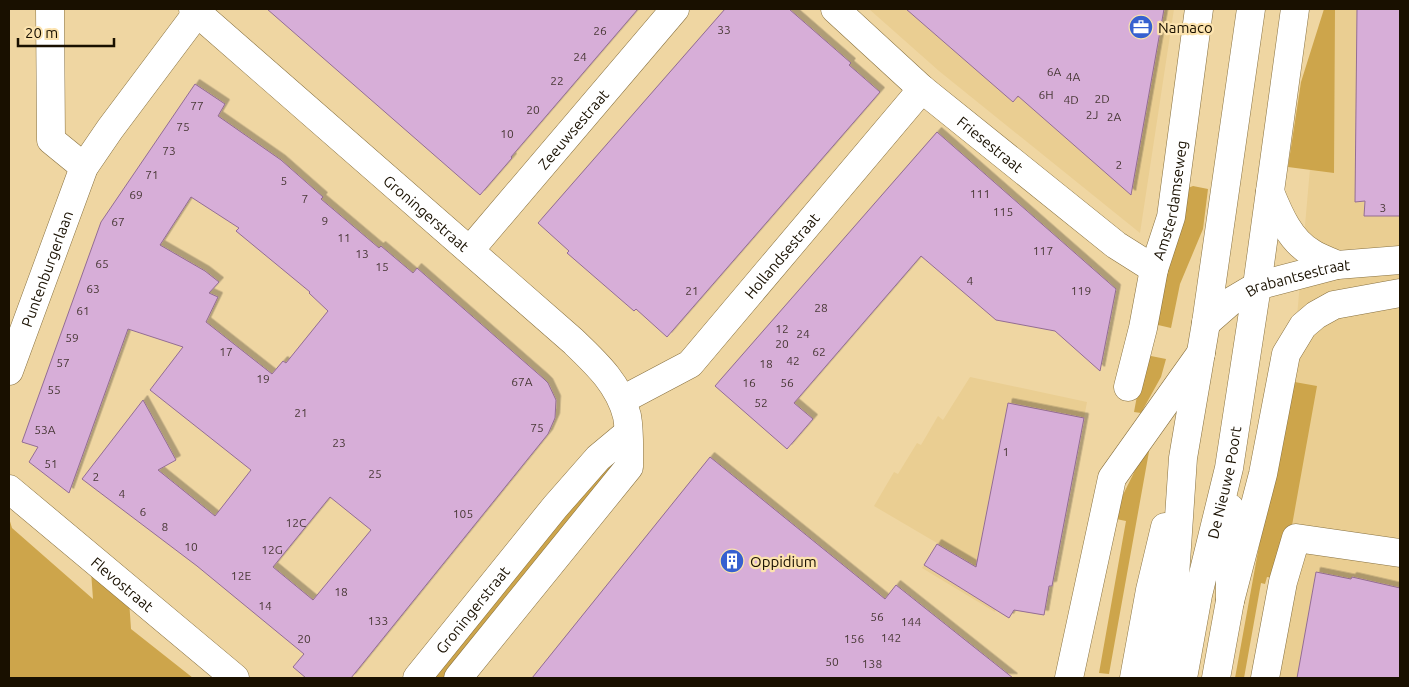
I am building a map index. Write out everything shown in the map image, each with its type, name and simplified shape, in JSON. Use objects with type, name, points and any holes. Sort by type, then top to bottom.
[{"type":"street","points":[[50,9],[51,140],[84,167]]},
{"type":"street","name":"Zeeuwsestraat","points":[[470,250],[675,9]]},
{"type":"street","name":"Friesestraat","points":[[835,9],[922,89],[1116,245],[1154,270]]},
{"type":"street","name":"Amsterdamseweg","points":[[1128,387],[1143,328],[1154,270],[1171,217],[1199,9]]},
{"type":"street","points":[[1134,678],[1150,590],[1182,458],[1201,353],[1250,9]]},
{"type":"street","points":[[1257,286],[1295,9]]},
{"type":"street","name":"Puntenburgerlaan","points":[[9,371],[84,167],[197,10]]},
{"type":"street","name":"Groningerstraat","points":[[197,10],[574,341],[603,369],[614,384],[622,400],[627,418],[629,467],[458,678]]},
{"type":"street","name":"Hollandsestraat","points":[[622,400],[690,364],[922,89]]},
{"type":"street","points":[[1270,192],[1280,216],[1294,238],[1310,252],[1337,265]]},
{"type":"street","name":"Brabantsestraat","points":[[1206,323],[1230,302],[1257,286],[1337,265],[1400,260]]},
{"type":"street","name":"De Nieuwe Poort","points":[[1183,678],[1198,595],[1229,468],[1257,286]]},
{"type":"street","points":[[1216,678],[1230,601],[1263,474],[1286,354],[1303,326],[1316,314],[1334,305],[1400,293]]},
{"type":"street","points":[[1068,678],[1112,478],[1201,353]]},
{"type":"street","name":"Groningerstraat","points":[[417,678],[555,507],[598,458],[628,433]]},
{"type":"street","points":[[1158,678],[1174,591],[1182,458]]},
{"type":"street","points":[[1229,468],[1230,601]]},
{"type":"street","name":"Flevostraat","points":[[9,489],[235,678]]},
{"type":"street","points":[[1265,678],[1283,582],[1296,538],[1398,552]]},
{"type":"shaded area","points":[[869,9],[1174,9],[1140,233],[939,71]]},
{"type":"shaded area","points":[[1324,9],[1400,9],[1400,678],[1262,678],[1291,385]]},
{"type":"shaded area","points":[[1324,9],[1335,9],[1334,173],[1288,167],[1301,82]]},
{"type":"shaded area","points":[[1193,186],[1208,189],[1203,229],[1180,284],[1171,328],[1158,325],[1157,286],[1188,188]]},
{"type":"shaded area","points":[[1151,356],[1166,359],[1161,377],[1141,413],[1134,412],[1143,364]]},
{"type":"shaded area","points":[[970,377],[1087,402],[1052,586],[1049,586],[1044,615],[1015,610],[1009,618],[996,610],[995,612],[922,568],[937,543],[874,506],[894,472],[898,474],[917,443],[921,445],[938,416],[943,420]]},
{"type":"shaded area","points":[[1289,381],[1317,386],[1291,531],[1274,578],[1267,577],[1265,584],[1261,583],[1244,678],[1235,678]]},
{"type":"shaded area","points":[[1148,444],[1150,446],[1109,674],[1099,673],[1126,521],[1116,519],[1117,507]]},
{"type":"shaded area","points":[[619,459],[462,659],[444,678],[427,678],[612,460]]},
{"type":"shaded area","points":[[9,518],[12,528],[93,599],[91,571],[129,600],[131,629],[193,678],[9,678]]},
{"type":"building","points":[[267,9],[638,9],[480,195]]},
{"type":"building","points":[[725,9],[789,9],[851,63],[849,65],[880,92],[667,337],[636,309],[634,311],[567,253],[569,251],[538,223]]},
{"type":"building","points":[[906,9],[1164,9],[1131,195],[1018,96],[1013,102]]},
{"type":"building","points":[[1357,9],[1400,9],[1400,216],[1364,216],[1365,201],[1355,202]]},
{"type":"building","points":[[195,84],[225,104],[218,116],[281,160],[323,197],[321,199],[379,248],[381,246],[413,273],[417,268],[548,383],[556,400],[555,418],[548,434],[351,678],[306,678],[293,667],[304,654],[197,566],[82,479],[143,400],[176,460],[158,470],[215,516],[251,470],[150,390],[183,347],[128,329],[69,493],[29,462],[38,447],[22,442],[101,222]],"holes":[[[191,197],[239,228],[236,231],[310,292],[328,311],[286,363],[283,361],[272,374],[206,322],[218,297],[209,293],[219,282],[205,271],[160,245]],[[330,497],[371,530],[313,600],[273,567]]]},
{"type":"building","points":[[937,132],[1116,289],[1100,371],[1055,331],[996,320],[921,256],[794,403],[813,419],[787,449],[715,386]]},
{"type":"building","points":[[1008,403],[1084,418],[1052,586],[1049,586],[1044,615],[1014,610],[1009,618],[924,565],[937,544],[976,567]]},
{"type":"building","name":"Oppidium","points":[[710,457],[885,599],[896,585],[1013,678],[532,678]]},
{"type":"building","points":[[1316,572],[1351,579],[1352,577],[1400,588],[1400,678],[1297,678]]},
{"type":"place","name":"Namaco","points":[[1141,27]]},
{"type":"place","name":"Oppidium","points":[[732,561]]}]
